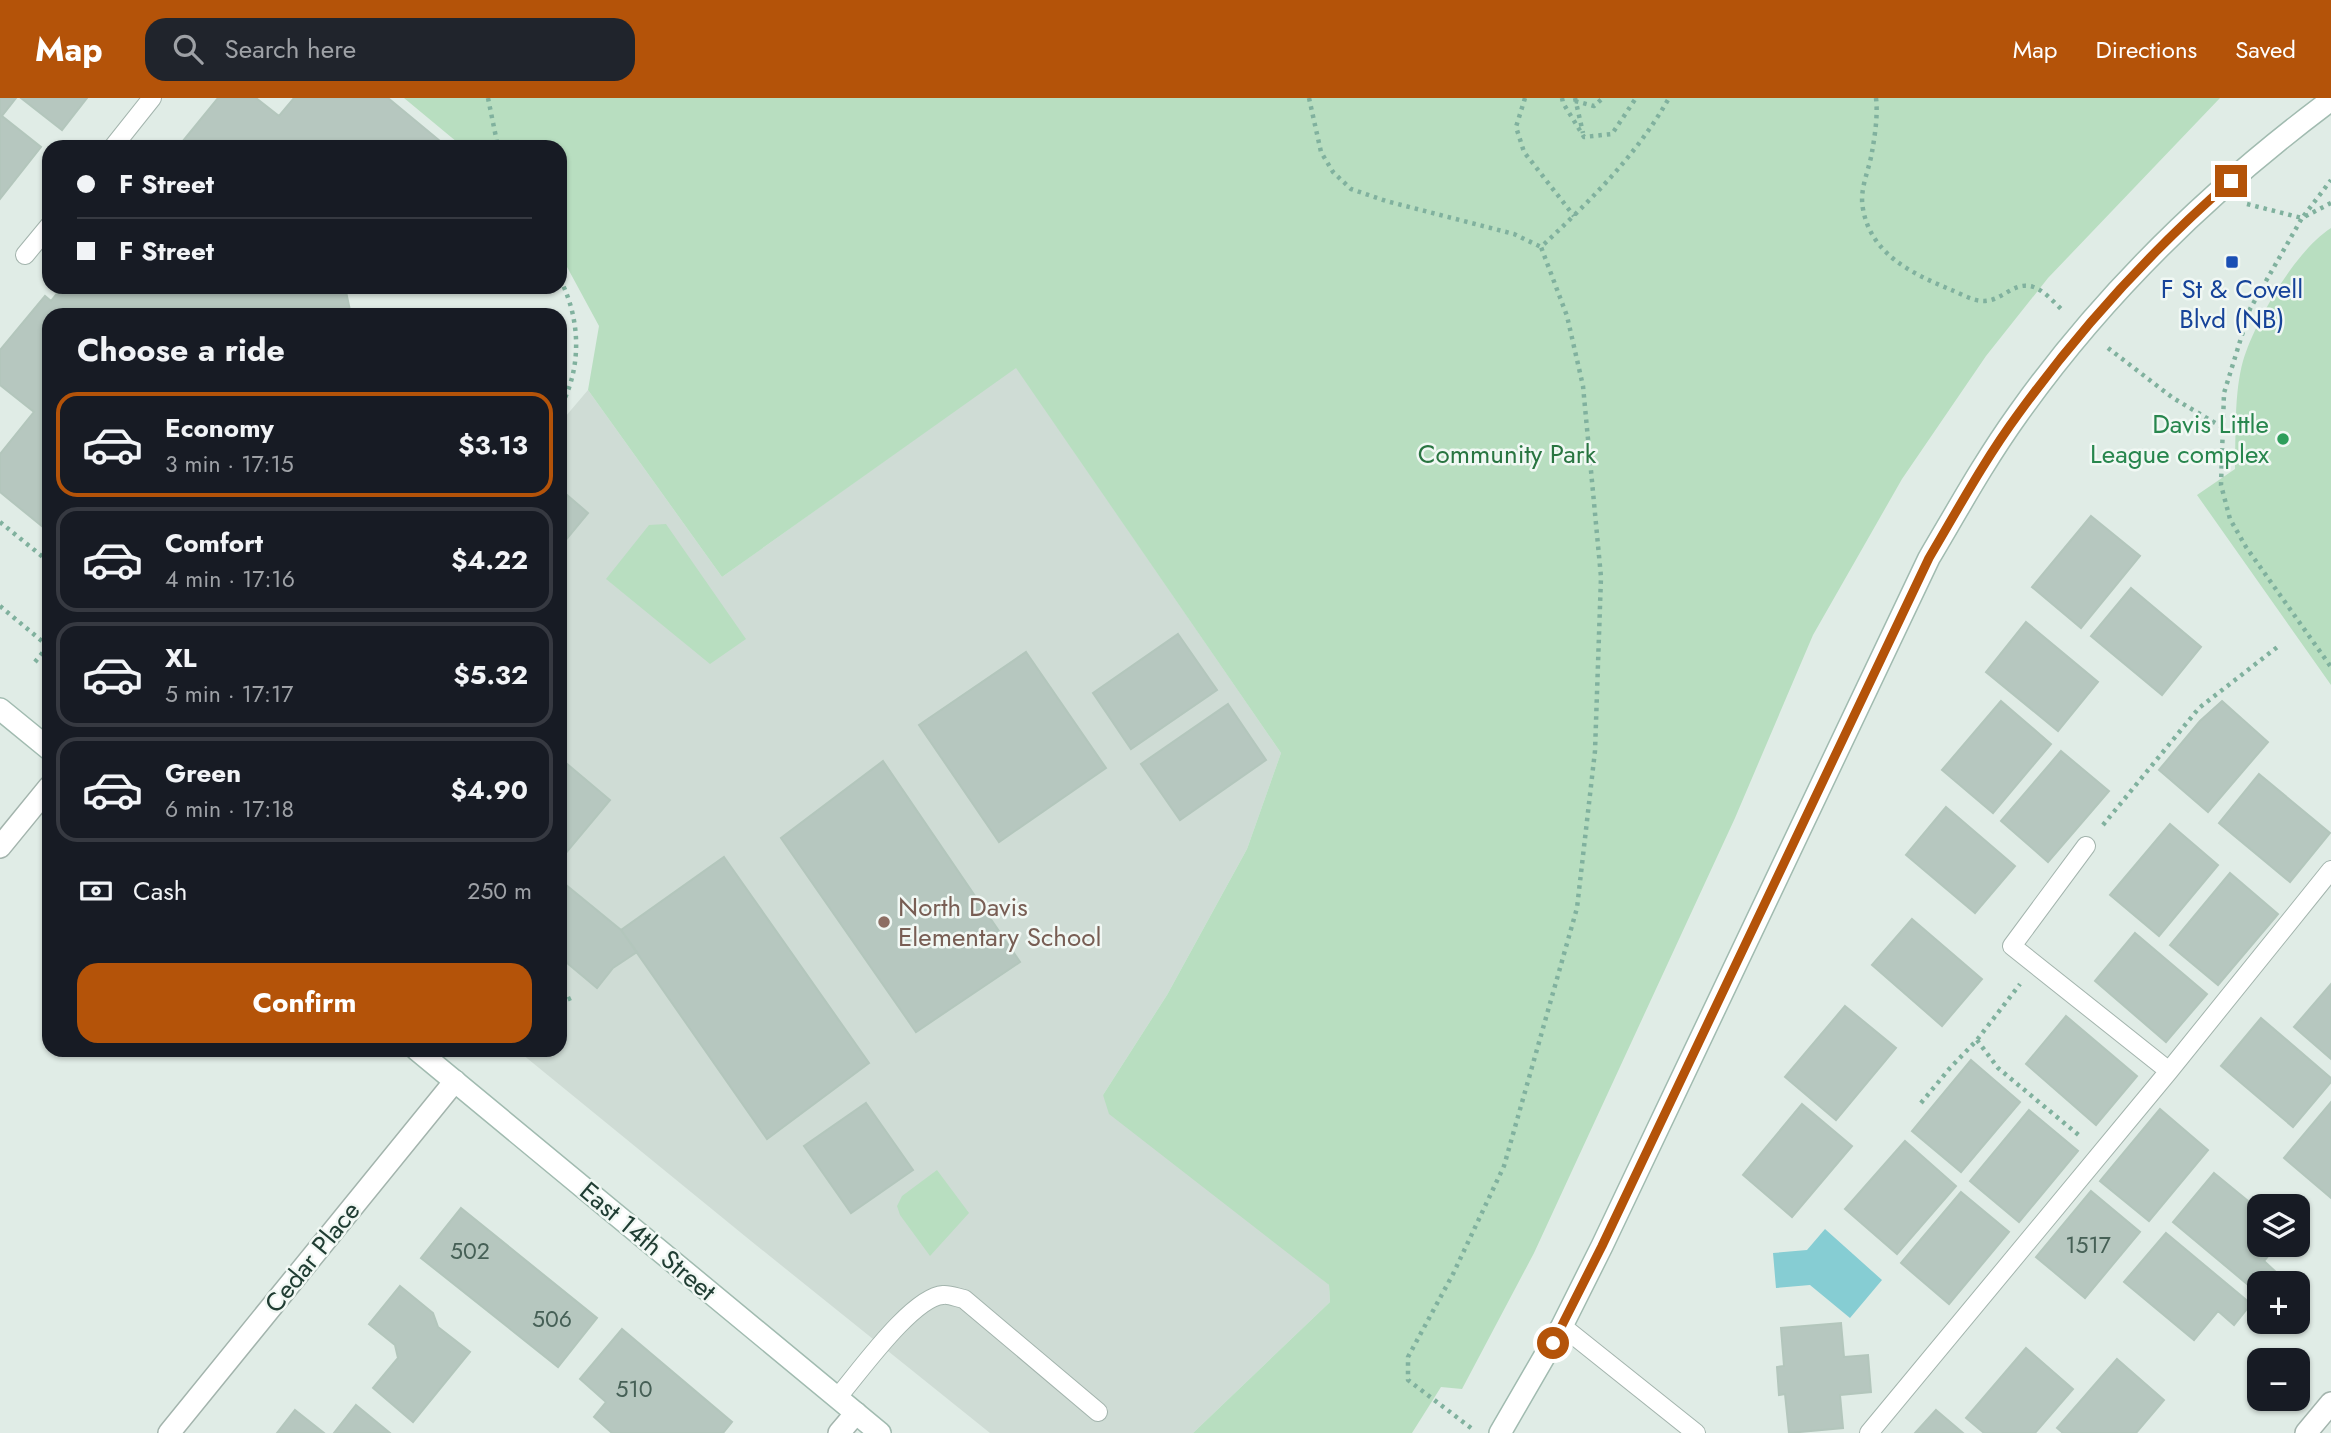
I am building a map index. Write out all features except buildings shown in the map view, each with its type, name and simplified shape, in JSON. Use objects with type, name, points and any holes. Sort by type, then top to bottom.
[{"type":"street","points":[[1500,1433],[1562,1326],[1929,558],[1972,484],[2019,413],[2085,330],[2151,256],[2213,196],[2283,135],[2331,100]]},
{"type":"street","points":[[0,709],[42,743]]},
{"type":"street","points":[[0,847],[42,796]]},
{"type":"street","name":"East 14th Street","points":[[426,1057],[880,1433]]},
{"type":"street","name":"Cedar Place","points":[[169,1433],[455,1081]]},
{"type":"street","points":[[2306,1433],[2331,1403]]},
{"type":"street","points":[[839,1433],[856,1413]]},
{"type":"lane","points":[[119,140],[152,98]]},
{"type":"lane","points":[[25,255],[42,234]]},
{"type":"lane","points":[[2086,846],[2012,946],[2169,1071]]},
{"type":"lane","points":[[1868,1433],[2169,1071],[2331,870]]},
{"type":"lane","points":[[837,1398],[913,1310],[944,1294],[964,1300],[1098,1412]]},
{"type":"lane","points":[[1562,1326],[1696,1433]]},
{"type":"path","points":[[488,98],[497,140]]},
{"type":"path","points":[[1310,98],[1321,152],[1333,172],[1351,189],[1386,201],[1514,234],[1541,247],[1567,316],[1583,386],[1601,577],[1595,751],[1577,908],[1504,1166],[1453,1275],[1408,1357],[1408,1380],[1478,1433]]},
{"type":"path","points":[[1525,98],[1516,127],[1524,152],[1574,216]]},
{"type":"path","points":[[1562,98],[1584,137]]},
{"type":"path","points":[[1575,99],[1594,106],[1603,98]]},
{"type":"path","points":[[1584,137],[1612,134],[1636,98]]},
{"type":"path","points":[[1541,247],[1574,216],[1648,132],[1669,98]]},
{"type":"path","points":[[1876,98],[1872,153],[1862,189],[1862,206],[1866,226],[1881,247],[1895,262],[1914,275],[1975,300],[1995,299],[2023,285],[2033,286],[2047,296]]},
{"type":"path","points":[[1575,99],[1584,137]]},
{"type":"path","points":[[2331,180],[2302,218],[2250,309],[2224,393],[2221,485],[2230,519],[2246,547],[2331,667]]},
{"type":"path","points":[[2213,196],[2302,218],[2331,203]]},
{"type":"path","points":[[566,294],[572,309],[578,352],[567,395]]},
{"type":"path","points":[[2137,370],[2173,398],[2222,427]]},
{"type":"path","points":[[0,522],[42,556]]},
{"type":"path","points":[[0,606],[42,640]]},
{"type":"path","points":[[2086,846],[2199,708],[2280,645]]},
{"type":"path","points":[[35,662],[42,654]]},
{"type":"path","points":[[1921,1103],[1977,1040],[2035,964]]},
{"type":"path","points":[[567,1000],[571,998]]},
{"type":"path","points":[[1977,1040],[1998,1068],[2100,1153]]},
{"type":"shaded area","name":"North Davis Elementary School","points":[[1016,367],[1281,753],[1247,849],[1167,995],[1103,1095],[1329,1285],[1330,1302],[1193,1433],[990,1433],[526,1057],[567,1057],[567,415],[588,390],[722,577]]},
{"type":"green space","name":"Community Park","points":[[404,98],[2220,98],[2048,278],[1986,356],[1902,479],[1813,635],[1735,818],[1534,1253],[1462,1389],[1441,1387],[1412,1433],[1193,1433],[1330,1302],[1329,1285],[1109,1114],[1103,1095],[1167,995],[1247,849],[1281,753],[1016,368],[722,577],[588,390],[599,326],[567,267],[567,140],[455,140]]},
{"type":"green space","name":"Davis Little League complex","points":[[2331,228],[2331,685],[2197,495],[2235,469],[2238,387],[2249,345],[2267,307],[2290,270],[2317,239]]},
{"type":"green space","points":[[666,524],[746,639],[710,664],[606,579],[649,525]]},
{"type":"green space","points":[[937,1170],[969,1213],[930,1256],[900,1215],[897,1206],[902,1196]]},
{"type":"water","points":[[1825,1229],[1882,1280],[1850,1318],[1810,1285],[1776,1288],[1773,1253],[1807,1250]]},
{"type":"place","name":"F St & Covell Blvd (NB)","points":[[2232,262]]},
{"type":"place","name":"Davis Little League complex","points":[[2283,439]]},
{"type":"place","name":"North Davis Elementary School","points":[[884,922]]},
{"type":"route","points":[[1553,1343],[1602,1246],[1929,558],[1978,473],[2019,413],[2085,330],[2151,256],[2231,181]]}]
